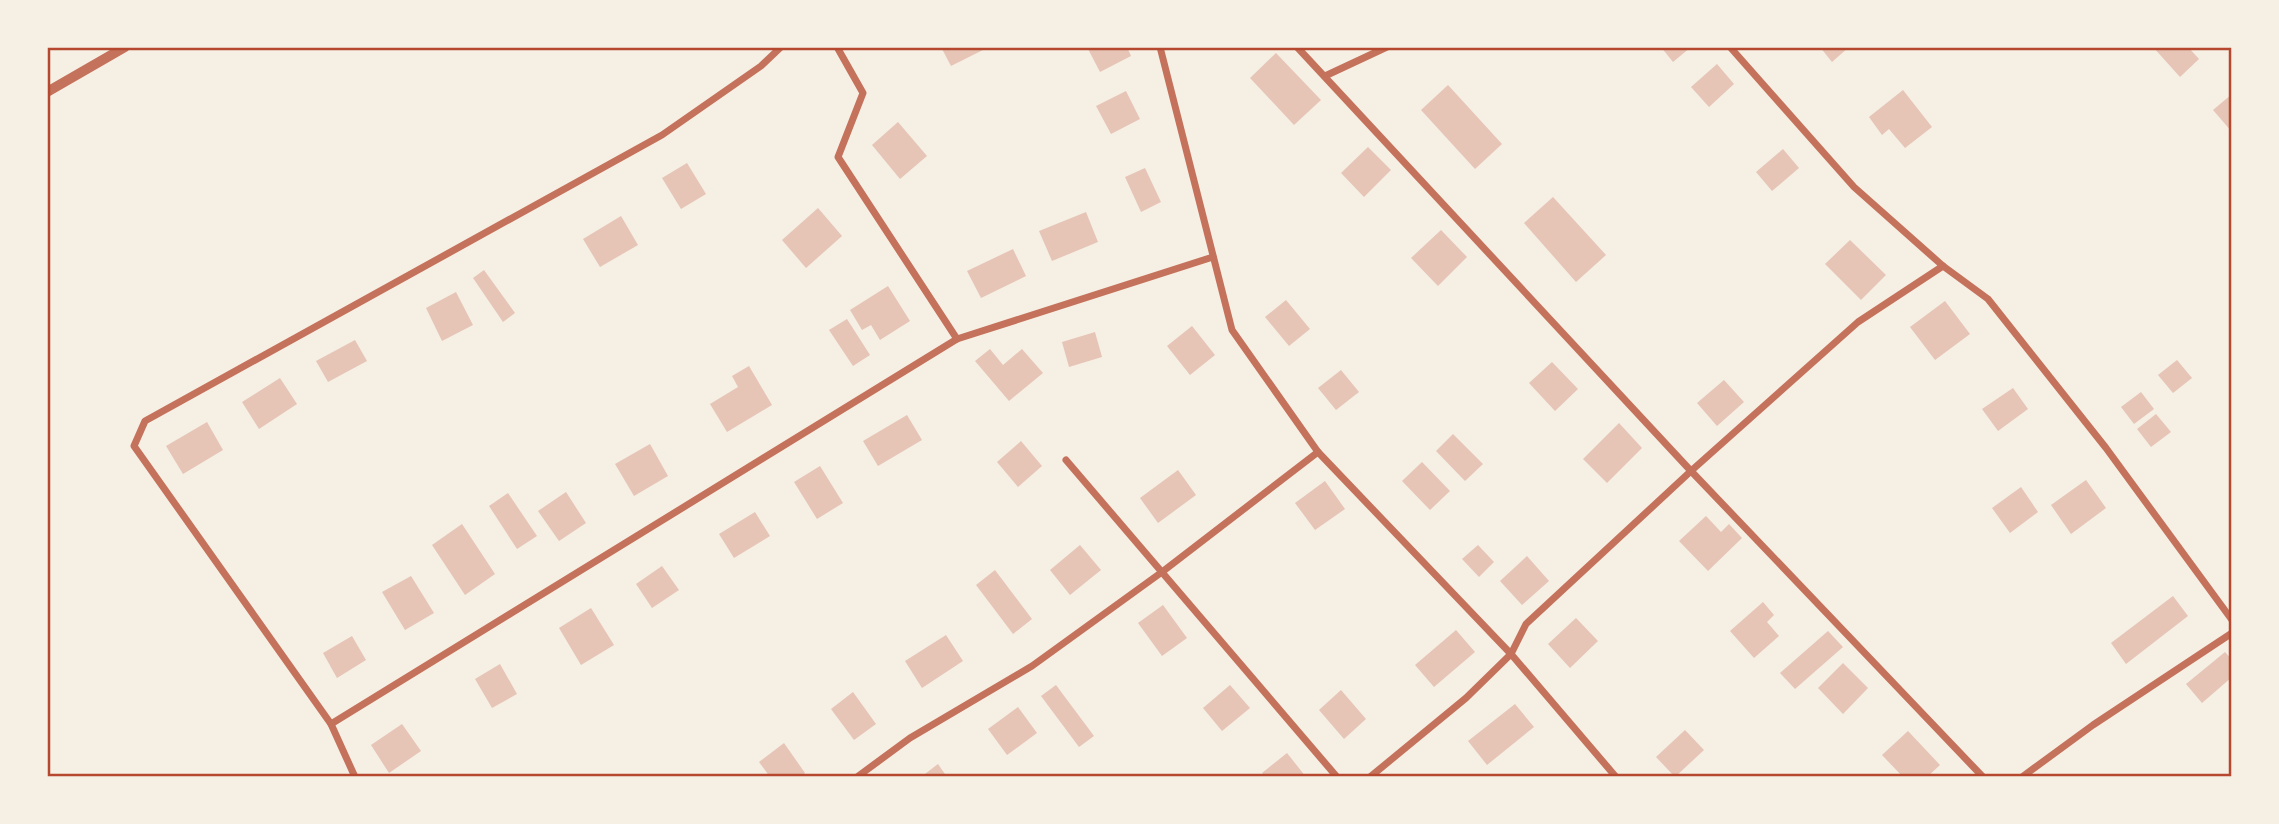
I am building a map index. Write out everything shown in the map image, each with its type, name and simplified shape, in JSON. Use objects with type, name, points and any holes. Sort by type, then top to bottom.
[{"type":"street","points":[[47,92],[125,47]]},
{"type":"street","points":[[355,777],[331,724],[134,446],[145,421],[662,135],[761,66],[781,47]]},
{"type":"street","points":[[837,47],[863,93],[838,157],[957,339]]},
{"type":"street","points":[[1160,47],[1232,330],[1318,452],[1511,654],[1616,777]]},
{"type":"street","points":[[1297,47],[1691,471],[1983,777]]},
{"type":"street","points":[[1325,76],[1387,47]]},
{"type":"street","points":[[1730,47],[1854,187],[1943,266],[1988,299],[2106,448],[2232,620]]},
{"type":"street","points":[[331,724],[957,339],[1213,257]]},
{"type":"street","points":[[1370,777],[1466,698],[1511,654],[1526,624],[1691,471],[1858,322],[1943,266]]},
{"type":"street","points":[[857,777],[910,738],[1032,666],[1162,572],[1318,452]]},
{"type":"street","points":[[1066,460],[1337,777]]},
{"type":"street","points":[[2021,777],[2093,725],[2232,633]]},
{"type":"building","points":[[941,47],[989,47],[951,66]]},
{"type":"building","points":[[1087,47],[1127,47],[1131,56],[1100,72]]},
{"type":"building","points":[[1661,47],[1691,47],[1673,62]]},
{"type":"building","points":[[1820,47],[1849,47],[1832,62]]},
{"type":"building","points":[[2153,47],[2188,47],[2199,59],[2180,77]]},
{"type":"building","points":[[1276,53],[1321,100],[1294,125],[1250,78]]},
{"type":"building","points":[[1717,64],[1734,84],[1709,107],[1691,87]]},
{"type":"building","points":[[1448,85],[1502,144],[1475,169],[1421,110]]},
{"type":"building","points":[[1903,90],[1932,127],[1905,148],[1889,129],[1882,135],[1869,117]]},
{"type":"building","points":[[1126,91],[1140,119],[1111,134],[1096,106]]},
{"type":"building","points":[[2232,94],[2232,132],[2213,110]]},
{"type":"building","points":[[898,122],[927,156],[900,179],[872,145]]},
{"type":"building","points":[[1368,147],[1391,170],[1364,197],[1341,173]]},
{"type":"building","points":[[1783,149],[1799,168],[1772,191],[1756,172]]},
{"type":"building","points":[[687,163],[706,194],[681,209],[662,178]]},
{"type":"building","points":[[1145,168],[1161,202],[1141,212],[1125,177]]},
{"type":"building","points":[[1553,197],[1606,255],[1576,282],[1524,223]]},
{"type":"building","points":[[818,208],[842,236],[806,268],[782,240]]},
{"type":"building","points":[[1086,212],[1098,242],[1052,261],[1039,231]]},
{"type":"building","points":[[621,216],[638,245],[600,267],[583,239]]},
{"type":"building","points":[[1441,230],[1467,257],[1438,286],[1411,258]]},
{"type":"building","points":[[1850,240],[1886,275],[1861,300],[1825,264]]},
{"type":"building","points":[[1013,249],[1026,276],[981,298],[967,271]]},
{"type":"building","points":[[484,270],[515,313],[503,322],[473,278]]},
{"type":"building","points":[[888,286],[910,321],[880,340],[871,325],[862,330],[850,310]]},
{"type":"building","points":[[456,292],[473,325],[442,341],[426,308]]},
{"type":"building","points":[[1286,300],[1310,329],[1289,346],[1265,317]]},
{"type":"building","points":[[1945,301],[1970,334],[1935,360],[1910,327]]},
{"type":"building","points":[[847,319],[870,355],[853,366],[829,330]]},
{"type":"building","points":[[1192,326],[1215,355],[1190,375],[1167,346]]},
{"type":"building","points":[[1095,332],[1102,357],[1069,367],[1062,342]]},
{"type":"building","points":[[355,340],[367,361],[328,382],[316,361]]},
{"type":"building","points":[[990,349],[1003,365],[1022,349],[1043,373],[1009,401],[975,361]]},
{"type":"building","points":[[2177,360],[2192,378],[2173,393],[2158,375]]},
{"type":"building","points":[[1552,362],[1578,389],[1555,411],[1529,383]]},
{"type":"building","points":[[749,366],[772,405],[727,432],[710,404],[738,387],[732,376]]},
{"type":"building","points":[[1341,370],[1359,392],[1336,410],[1318,388]]},
{"type":"building","points":[[280,378],[297,404],[259,429],[242,402]]},
{"type":"building","points":[[1724,380],[1744,402],[1717,426],[1697,403]]},
{"type":"building","points":[[2013,388],[2028,409],[1998,431],[1982,409]]},
{"type":"building","points":[[2141,392],[2154,409],[2134,424],[2121,407]]},
{"type":"building","points":[[2156,414],[2171,432],[2151,447],[2137,429]]},
{"type":"building","points":[[907,415],[922,440],[878,466],[863,441]]},
{"type":"building","points":[[207,422],[223,450],[183,474],[166,446]]},
{"type":"building","points":[[1619,423],[1642,448],[1607,483],[1583,459]]},
{"type":"building","points":[[1453,434],[1483,464],[1465,481],[1436,451]]},
{"type":"building","points":[[1021,441],[1042,466],[1018,487],[997,462]]},
{"type":"building","points":[[650,444],[668,476],[634,496],[615,464]]},
{"type":"building","points":[[1422,462],[1450,491],[1430,510],[1402,481]]},
{"type":"building","points":[[820,466],[843,503],[817,519],[794,482]]},
{"type":"building","points":[[1178,470],[1196,495],[1158,523],[1140,498]]},
{"type":"building","points":[[2086,480],[2106,508],[2071,534],[2051,505]]},
{"type":"building","points":[[1325,481],[1345,509],[1315,530],[1295,503]]},
{"type":"building","points":[[2021,487],[2038,512],[2010,533],[1992,508]]},
{"type":"building","points":[[566,492],[586,523],[559,541],[538,511]]},
{"type":"building","points":[[508,493],[537,536],[517,549],[489,506]]},
{"type":"building","points":[[755,512],[770,536],[734,558],[719,534]]},
{"type":"building","points":[[1706,516],[1721,532],[1729,524],[1742,538],[1708,571],[1679,541]]},
{"type":"building","points":[[462,524],[495,574],[465,595],[432,545]]},
{"type":"building","points":[[1080,545],[1101,570],[1070,595],[1050,570]]},
{"type":"building","points":[[1478,545],[1494,562],[1479,577],[1462,559]]},
{"type":"building","points":[[1527,556],[1549,581],[1522,605],[1500,581]]},
{"type":"building","points":[[662,566],[679,590],[652,608],[636,584]]},
{"type":"building","points":[[995,570],[1032,619],[1013,634],[976,585]]},
{"type":"building","points":[[411,576],[434,613],[405,630],[382,592]]},
{"type":"building","points":[[2173,596],[2188,616],[2126,664],[2111,643]]},
{"type":"building","points":[[1763,602],[1774,615],[1767,622],[1779,636],[1754,658],[1730,631]]},
{"type":"building","points":[[1163,605],[1187,638],[1162,656],[1138,623]]},
{"type":"building","points":[[591,608],[614,645],[581,665],[559,628]]},
{"type":"building","points":[[1576,618],[1598,641],[1570,668],[1548,644]]},
{"type":"building","points":[[1456,630],[1475,652],[1434,687],[1415,665]]},
{"type":"building","points":[[1828,631],[1843,647],[1795,689],[1780,673]]},
{"type":"building","points":[[946,635],[963,661],[922,688],[905,661]]},
{"type":"building","points":[[352,636],[366,660],[337,678],[323,653]]},
{"type":"building","points":[[2225,652],[2232,660],[2232,677],[2202,703],[2186,684]]},
{"type":"building","points":[[1843,663],[1868,688],[1843,714],[1818,688]]},
{"type":"building","points":[[500,664],[517,694],[492,708],[475,679]]},
{"type":"building","points":[[1056,685],[1094,736],[1079,747],[1041,696]]},
{"type":"building","points":[[1230,685],[1250,708],[1222,731],[1203,708]]},
{"type":"building","points":[[1341,690],[1366,719],[1344,739],[1319,710]]},
{"type":"building","points":[[853,692],[876,724],[854,740],[831,709]]},
{"type":"building","points":[[1515,704],[1534,727],[1487,765],[1468,741]]},
{"type":"building","points":[[1018,707],[1037,733],[1007,755],[988,729]]},
{"type":"building","points":[[402,724],[421,751],[389,773],[371,745]]},
{"type":"building","points":[[1685,730],[1704,750],[1675,777],[1656,757]]},
{"type":"building","points":[[1908,731],[1940,765],[1927,777],[1903,777],[1882,755]]},
{"type":"building","points":[[784,743],[805,773],[800,777],[770,777],[759,762]]},
{"type":"building","points":[[1287,753],[1306,777],[1266,777],[1262,773]]},
{"type":"building","points":[[938,764],[947,777],[921,777]]}]
